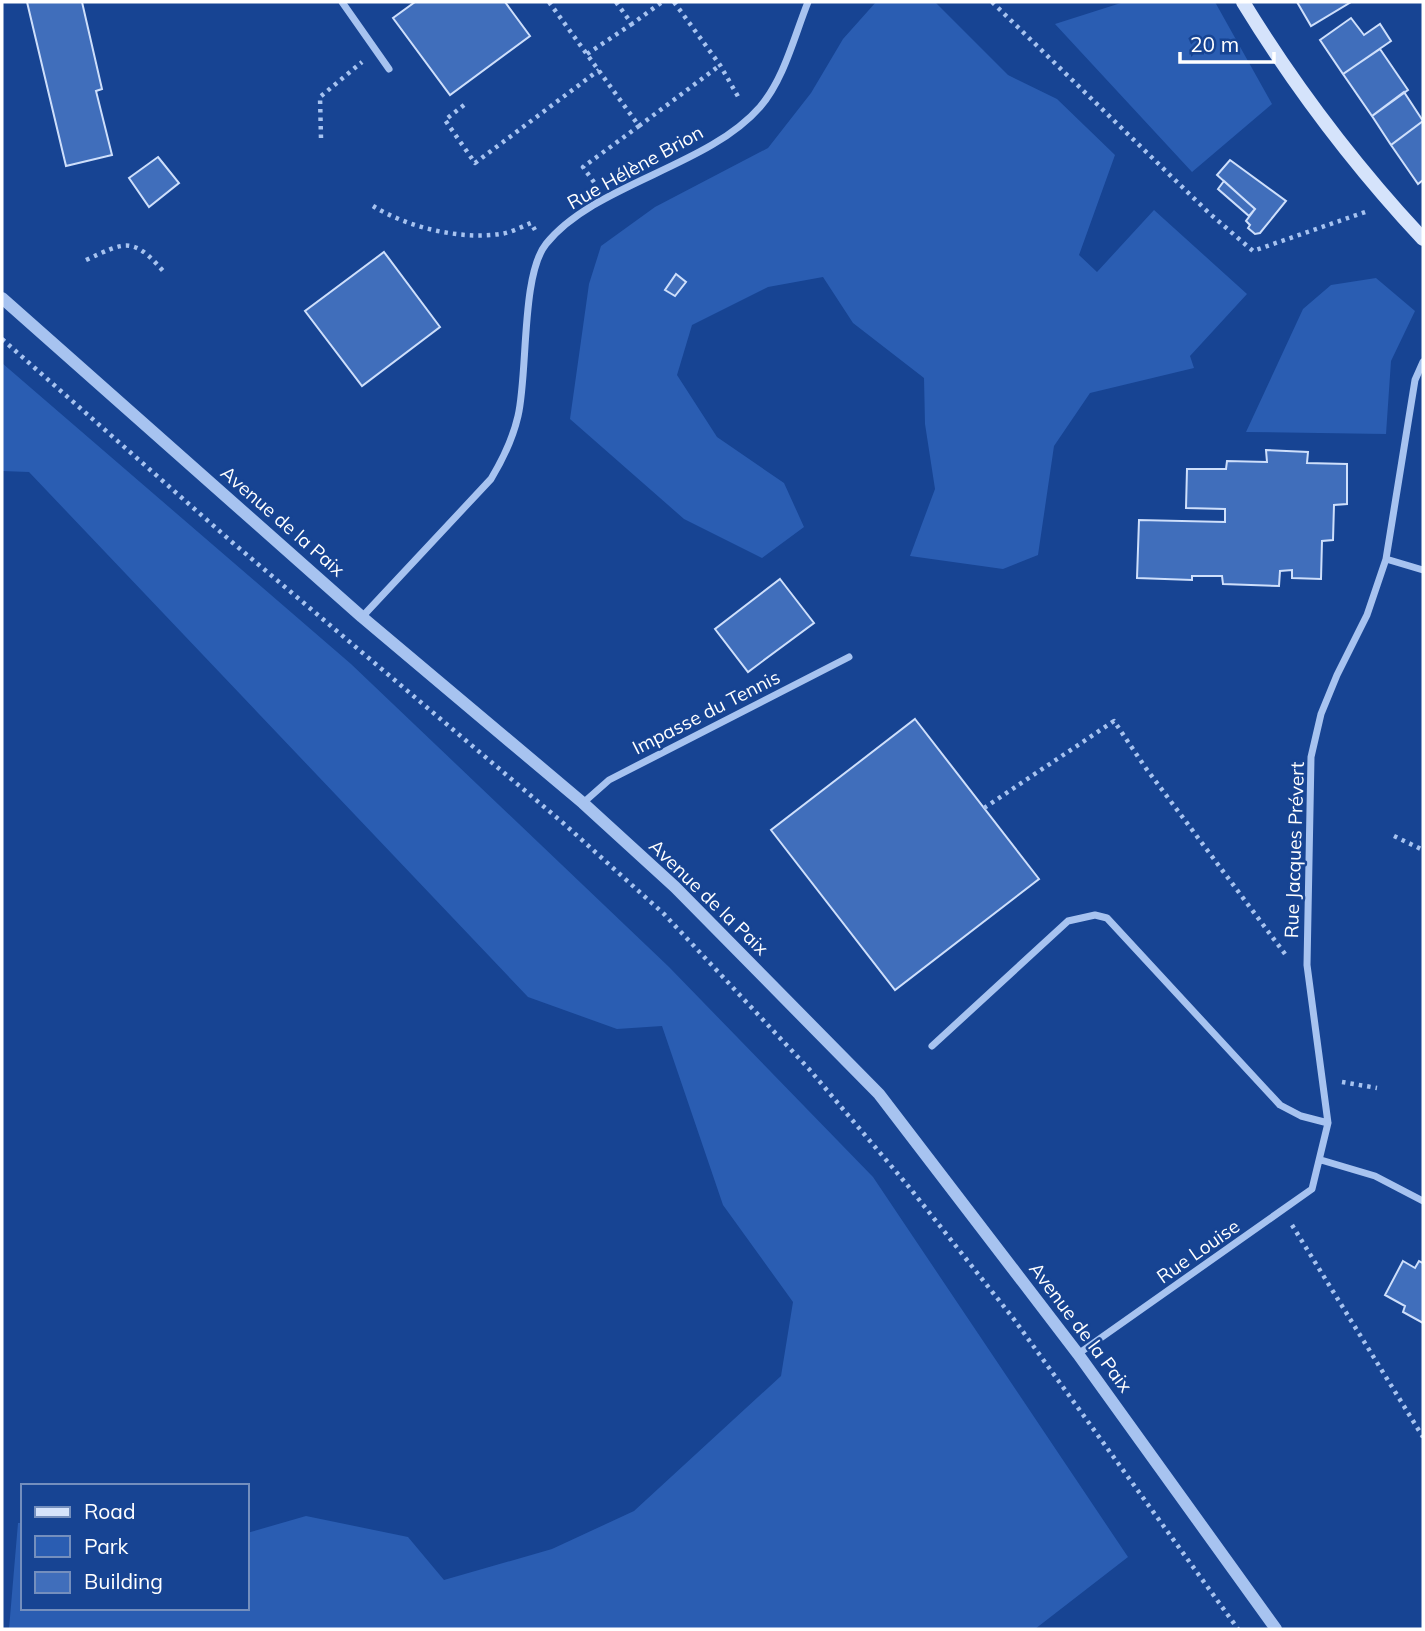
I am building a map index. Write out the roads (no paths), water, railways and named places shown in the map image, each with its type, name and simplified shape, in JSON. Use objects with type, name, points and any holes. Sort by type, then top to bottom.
[{"type":"main road","points":[[1243,2],[1301,90],[1390,204],[1423,239]]},
{"type":"street","points":[[342,2],[389,69]]},
{"type":"street","name":"Rue Hélène Brion","points":[[362,617],[491,479],[504,457],[518,415],[535,270],[544,246],[572,219],[705,147],[750,118],[776,83],[808,2]]},
{"type":"street","name":"Avenue de la Paix","points":[[2,298],[362,617],[583,803],[675,887],[878,1094],[1078,1354],[1276,1629]]},
{"type":"street","name":"Rue Jacques Prévert","points":[[1321,1160],[1328,1123],[1307,965],[1311,757],[1321,714],[1367,615],[1386,559],[1415,380],[1423,362]]},
{"type":"street","points":[[1386,559],[1423,570]]},
{"type":"street","name":"Impasse du Tennis","points":[[583,803],[609,780],[849,657]]},
{"type":"street","points":[[932,1046],[1068,921],[1095,915],[1107,918],[1280,1105],[1301,1116],[1328,1123]]},
{"type":"street","points":[[1321,1160],[1375,1176],[1423,1201]]},
{"type":"street","name":"Rue Louise","points":[[1078,1354],[1312,1188],[1321,1160]]}]
